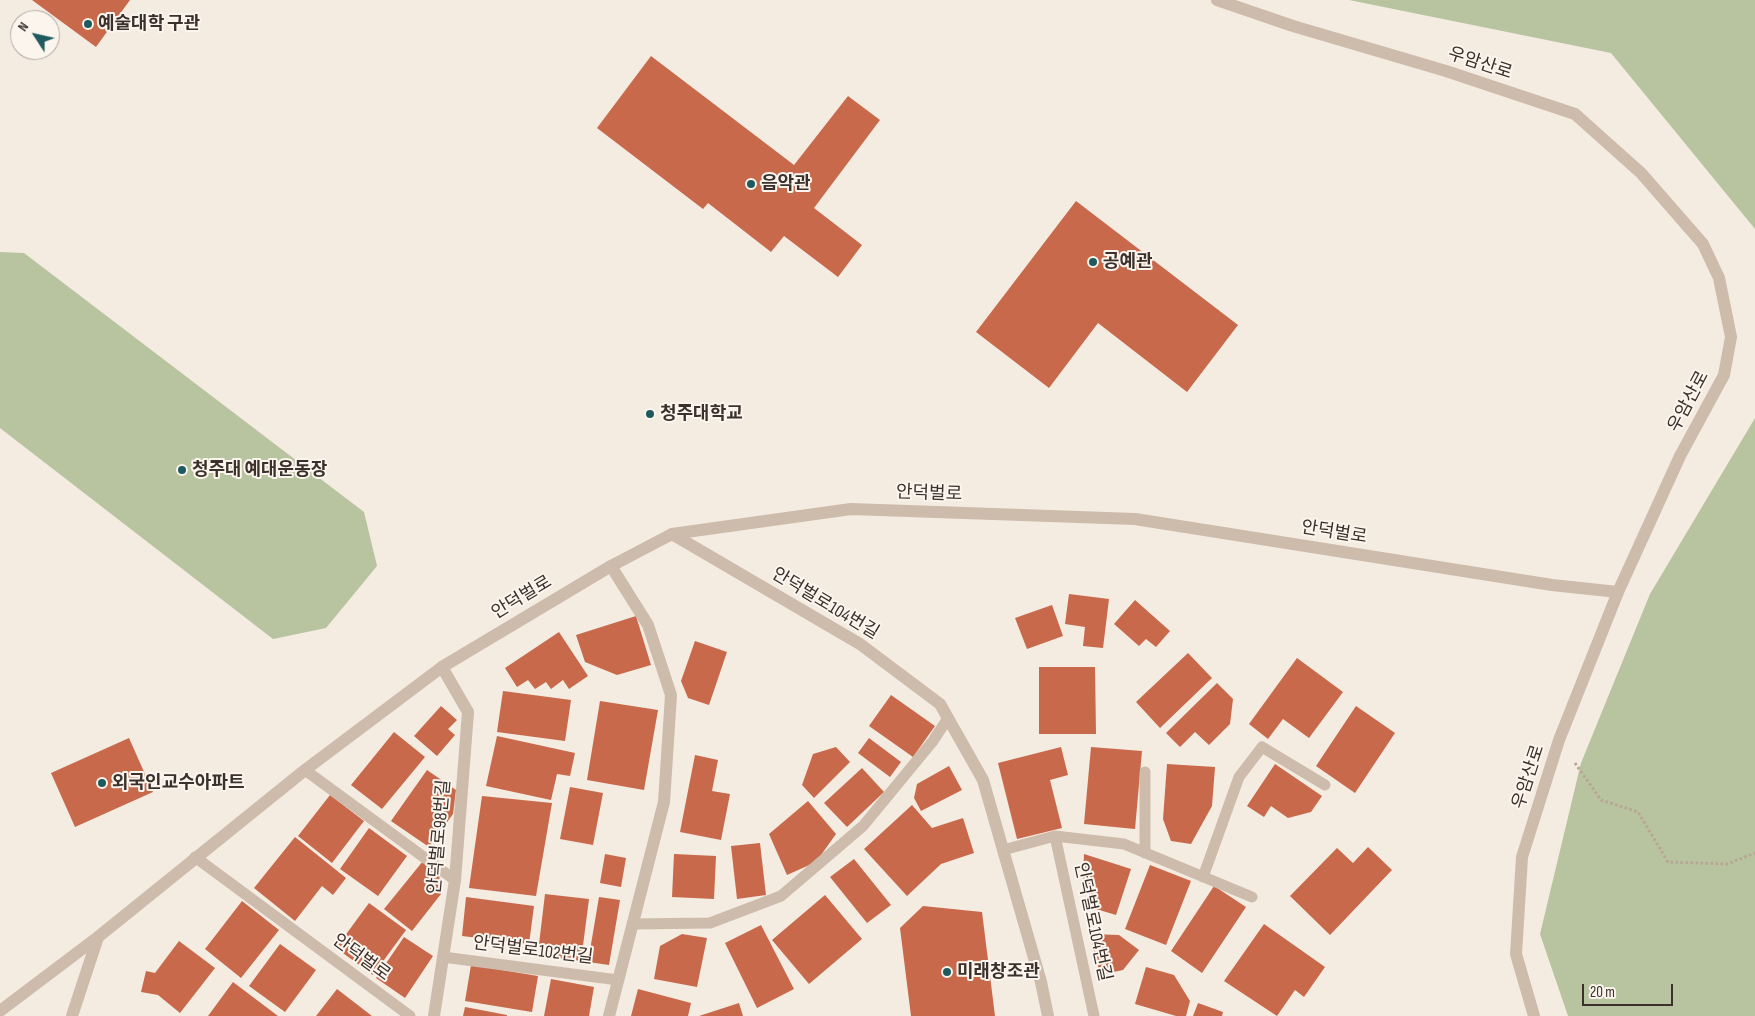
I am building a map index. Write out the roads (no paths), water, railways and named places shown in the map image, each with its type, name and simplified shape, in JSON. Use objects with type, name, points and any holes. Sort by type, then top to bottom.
[{"type":"street","name":"우암산로","points":[[1217,0],[1293,26],[1446,71],[1575,114],[1641,173],[1703,244],[1719,278],[1731,337],[1724,375],[1680,456],[1618,592],[1559,740],[1522,857],[1516,954],[1534,1016]]},
{"type":"street","name":"안덕벌로","points":[[0,1011],[98,936],[306,770],[442,667],[611,566],[672,534],[851,509],[1135,519],[1552,585],[1618,592]]},
{"type":"street","name":"안덕벌로104번길","points":[[672,534],[860,644],[940,704],[983,780],[1041,982],[1048,1016]]},
{"type":"street","points":[[609,1016],[664,802],[671,695],[648,625],[611,566]]},
{"type":"street","name":"안덕벌로98번길","points":[[434,1016],[455,880],[468,712],[442,667]]},
{"type":"street","points":[[74,1015],[98,936]]},
{"type":"lane","points":[[633,924],[710,923],[781,896],[863,826],[933,741],[948,718]]},
{"type":"lane","points":[[1203,877],[1239,777],[1262,747],[1325,785]]},
{"type":"lane","points":[[306,770],[455,880]]},
{"type":"lane","points":[[1145,772],[1145,853]]},
{"type":"lane","name":"안덕벌로104번길","points":[[1055,836],[1094,1016]]},
{"type":"lane","name":"안덕벌로104번길","points":[[1004,850],[1055,836],[1124,844],[1252,897]]},
{"type":"lane","name":"안덕벌로","points":[[195,857],[410,1016]]},
{"type":"lane","name":"안덕벌로102번길","points":[[443,957],[618,980]]},
{"type":"place","name":"예술대학 구관","points":[[88,24]]},
{"type":"place","name":"음악관","points":[[751,184]]},
{"type":"place","name":"공예관","points":[[1093,262]]},
{"type":"place","name":"청주대학교","points":[[650,414]]},
{"type":"place","name":"청주대 예대운동장","points":[[182,470]]},
{"type":"place","name":"외국인교수아파트","points":[[102,783]]},
{"type":"place","name":"미래창조관","points":[[947,972]]}]
